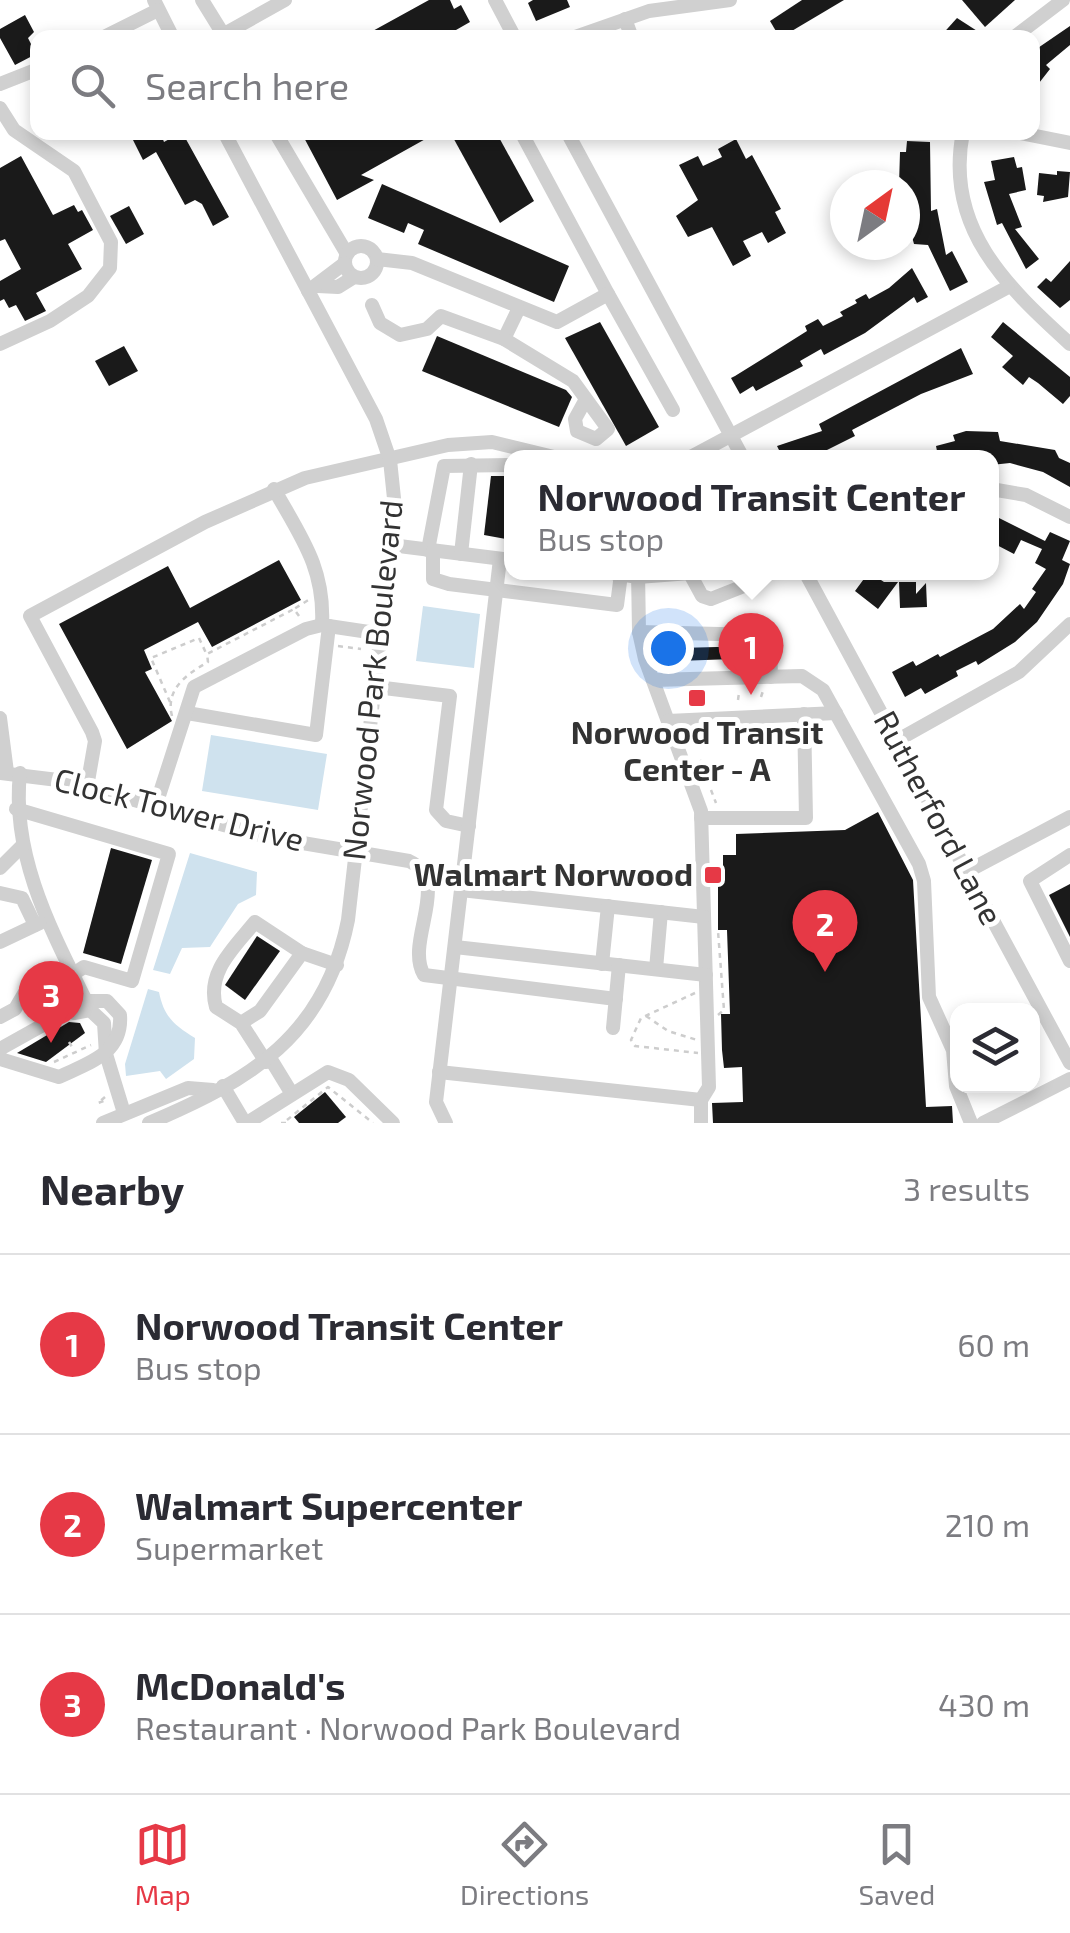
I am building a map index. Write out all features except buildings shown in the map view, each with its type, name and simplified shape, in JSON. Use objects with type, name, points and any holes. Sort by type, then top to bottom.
[{"type":"street","points":[[202,0],[217,30]]},
{"type":"street","points":[[231,30],[285,0]]},
{"type":"street","points":[[495,0],[512,30]]},
{"type":"street","points":[[594,30],[686,3],[730,0]]},
{"type":"street","points":[[1023,30],[1063,0]]},
{"type":"street","points":[[115,30],[156,5],[169,30]]},
{"type":"street","points":[[625,19],[629,30]]},
{"type":"street","points":[[0,84],[30,72]]},
{"type":"street","points":[[0,108],[14,130],[74,172],[111,242],[110,268],[88,296],[50,321],[0,344]]},
{"type":"street","points":[[0,138],[14,130]]},
{"type":"street","points":[[1040,137],[1070,143]]},
{"type":"street","name":"Norwood Park Boulevard","points":[[150,1123],[198,1104],[268,1060],[315,1010],[337,965],[348,920],[392,545],[390,460],[376,419],[313,288],[229,140]]},
{"type":"street","points":[[280,140],[354,277]]},
{"type":"street","points":[[525,140],[673,410]]},
{"type":"street","points":[[571,140],[739,450]]},
{"type":"street","points":[[962,140],[960,178],[964,208],[988,260],[1008,287],[1069,341]]},
{"type":"street","points":[[313,288],[361,246],[377,259],[412,263],[518,310],[557,322],[608,294]]},
{"type":"street","points":[[313,288],[338,287],[354,277],[373,273],[377,259]]},
{"type":"street","points":[[704,450],[1008,287]]},
{"type":"street","points":[[372,304],[380,322],[400,334],[427,330],[441,316],[504,339],[573,380],[586,398]]},
{"type":"street","points":[[504,339],[518,310]]},
{"type":"street","points":[[87,787],[92,732],[30,616],[274,489],[448,445],[492,442],[525,450]]},
{"type":"street","points":[[460,554],[471,464]]},
{"type":"street","points":[[504,465],[444,466],[440,472],[430,569],[439,582],[617,605],[613,580]]},
{"type":"street","points":[[186,713],[316,734],[326,625],[324,592],[317,566],[274,489]]},
{"type":"street","points":[[999,490],[1026,494],[1070,517]]},
{"type":"street","points":[[392,545],[504,560]]},
{"type":"street","points":[[446,1123],[436,1102],[497,590],[504,567]]},
{"type":"street","points":[[638,580],[639,632],[652,680],[702,818],[710,1087],[701,1100],[701,1123]]},
{"type":"street","points":[[693,580],[702,596],[711,600],[756,580]]},
{"type":"street","name":"Rutherford Lane","points":[[809,580],[1070,1064]]},
{"type":"street","points":[[896,741],[1020,672],[1070,624]]},
{"type":"street","points":[[155,808],[190,692],[201,683],[326,625],[382,634]]},
{"type":"street","points":[[639,632],[760,634],[770,646],[766,684]]},
{"type":"street","points":[[652,680],[766,684],[802,676],[816,682],[919,864],[924,880],[929,997],[953,1050],[956,1086],[970,1123]]},
{"type":"street","points":[[376,687],[450,696],[436,810],[446,822],[469,826]]},
{"type":"street","points":[[668,721],[836,712]]},
{"type":"street","points":[[702,818],[806,818],[804,714]]},
{"type":"street","points":[[0,718],[22,844],[41,922]]},
{"type":"street","name":"Clock Tower Drive","points":[[9,773],[87,787],[266,838],[409,861],[426,873],[428,882],[418,960],[424,975],[450,980]]},
{"type":"street","points":[[0,1017],[16,1009],[28,987],[70,969],[84,967],[132,981],[169,854],[16,808]]},
{"type":"street","points":[[966,872],[1070,818]]},
{"type":"street","points":[[0,868],[22,844]]},
{"type":"street","points":[[1070,855],[1030,881],[1070,961]]},
{"type":"street","points":[[461,890],[704,916]]},
{"type":"street","points":[[0,893],[22,898],[41,922],[70,969],[83,1006]]},
{"type":"street","points":[[602,964],[608,906]]},
{"type":"street","points":[[656,970],[662,912]]},
{"type":"street","points":[[0,942],[41,922]]},
{"type":"street","points":[[292,1094],[240,1023],[216,1007],[213,979],[255,922],[302,953],[337,965]]},
{"type":"street","points":[[455,947],[706,975]]},
{"type":"street","points":[[240,1023],[260,1010],[302,953]]},
{"type":"street","points":[[616,1033],[619,966]]},
{"type":"street","points":[[450,980],[616,999]]},
{"type":"street","points":[[107,1001],[120,1015],[115,1043],[59,1077],[0,1053],[83,1006],[107,1001]]},
{"type":"street","points":[[104,1047],[124,1112]]},
{"type":"street","points":[[218,1088],[246,1123],[328,1072],[348,1080],[393,1123]]},
{"type":"street","points":[[440,1072],[701,1100]]},
{"type":"street","points":[[983,1123],[1070,1079]]},
{"type":"street","name":"Norwood Park Boulevard","points":[[103,1123],[188,1088],[218,1088]]},
{"type":"path","points":[[302,622],[294,609],[324,592]]},
{"type":"path","points":[[170,702],[151,658],[200,638],[207,654]]},
{"type":"path","points":[[336,646],[361,649]]},
{"type":"path","points":[[762,698],[766,684]]},
{"type":"path","points":[[738,700],[739,694]]},
{"type":"path","points":[[689,728],[694,745]]},
{"type":"path","points":[[700,760],[706,776]]},
{"type":"path","points":[[711,790],[718,808]]},
{"type":"path","points":[[631,1038],[646,1016],[684,995],[701,994]]},
{"type":"path","points":[[616,1033],[631,1038],[636,1046],[700,1053],[700,1040],[668,1031],[646,1016]]},
{"type":"path","points":[[76,1038],[81,1049]]},
{"type":"path","points":[[69,1042],[75,1052]]},
{"type":"path","points":[[54,1062],[81,1049],[104,1047]]},
{"type":"path","points":[[281,1123],[289,1121],[328,1088],[372,1123]]},
{"type":"water","points":[[423,606],[480,614],[474,668],[416,661]]},
{"type":"water","points":[[211,735],[327,754],[318,810],[202,791]]},
{"type":"water","points":[[190,853],[257,872],[256,895],[238,904],[210,947],[182,948],[170,974],[153,970]]},
{"type":"water","points":[[148,989],[159,992],[171,1019],[195,1038],[194,1059],[166,1079],[160,1071],[126,1076],[125,1064]]},
{"type":"place","name":"Norwood Transit Center","points":[[751,695]]},
{"type":"place","name":"Norwood Transit Center - A","points":[[697,698]]},
{"type":"place","name":"Walmart Norwood","points":[[713,875]]},
{"type":"place","name":"Walmart Supercenter","points":[[825,972]]},
{"type":"place","name":"McDonald's","points":[[51,1043]]}]
